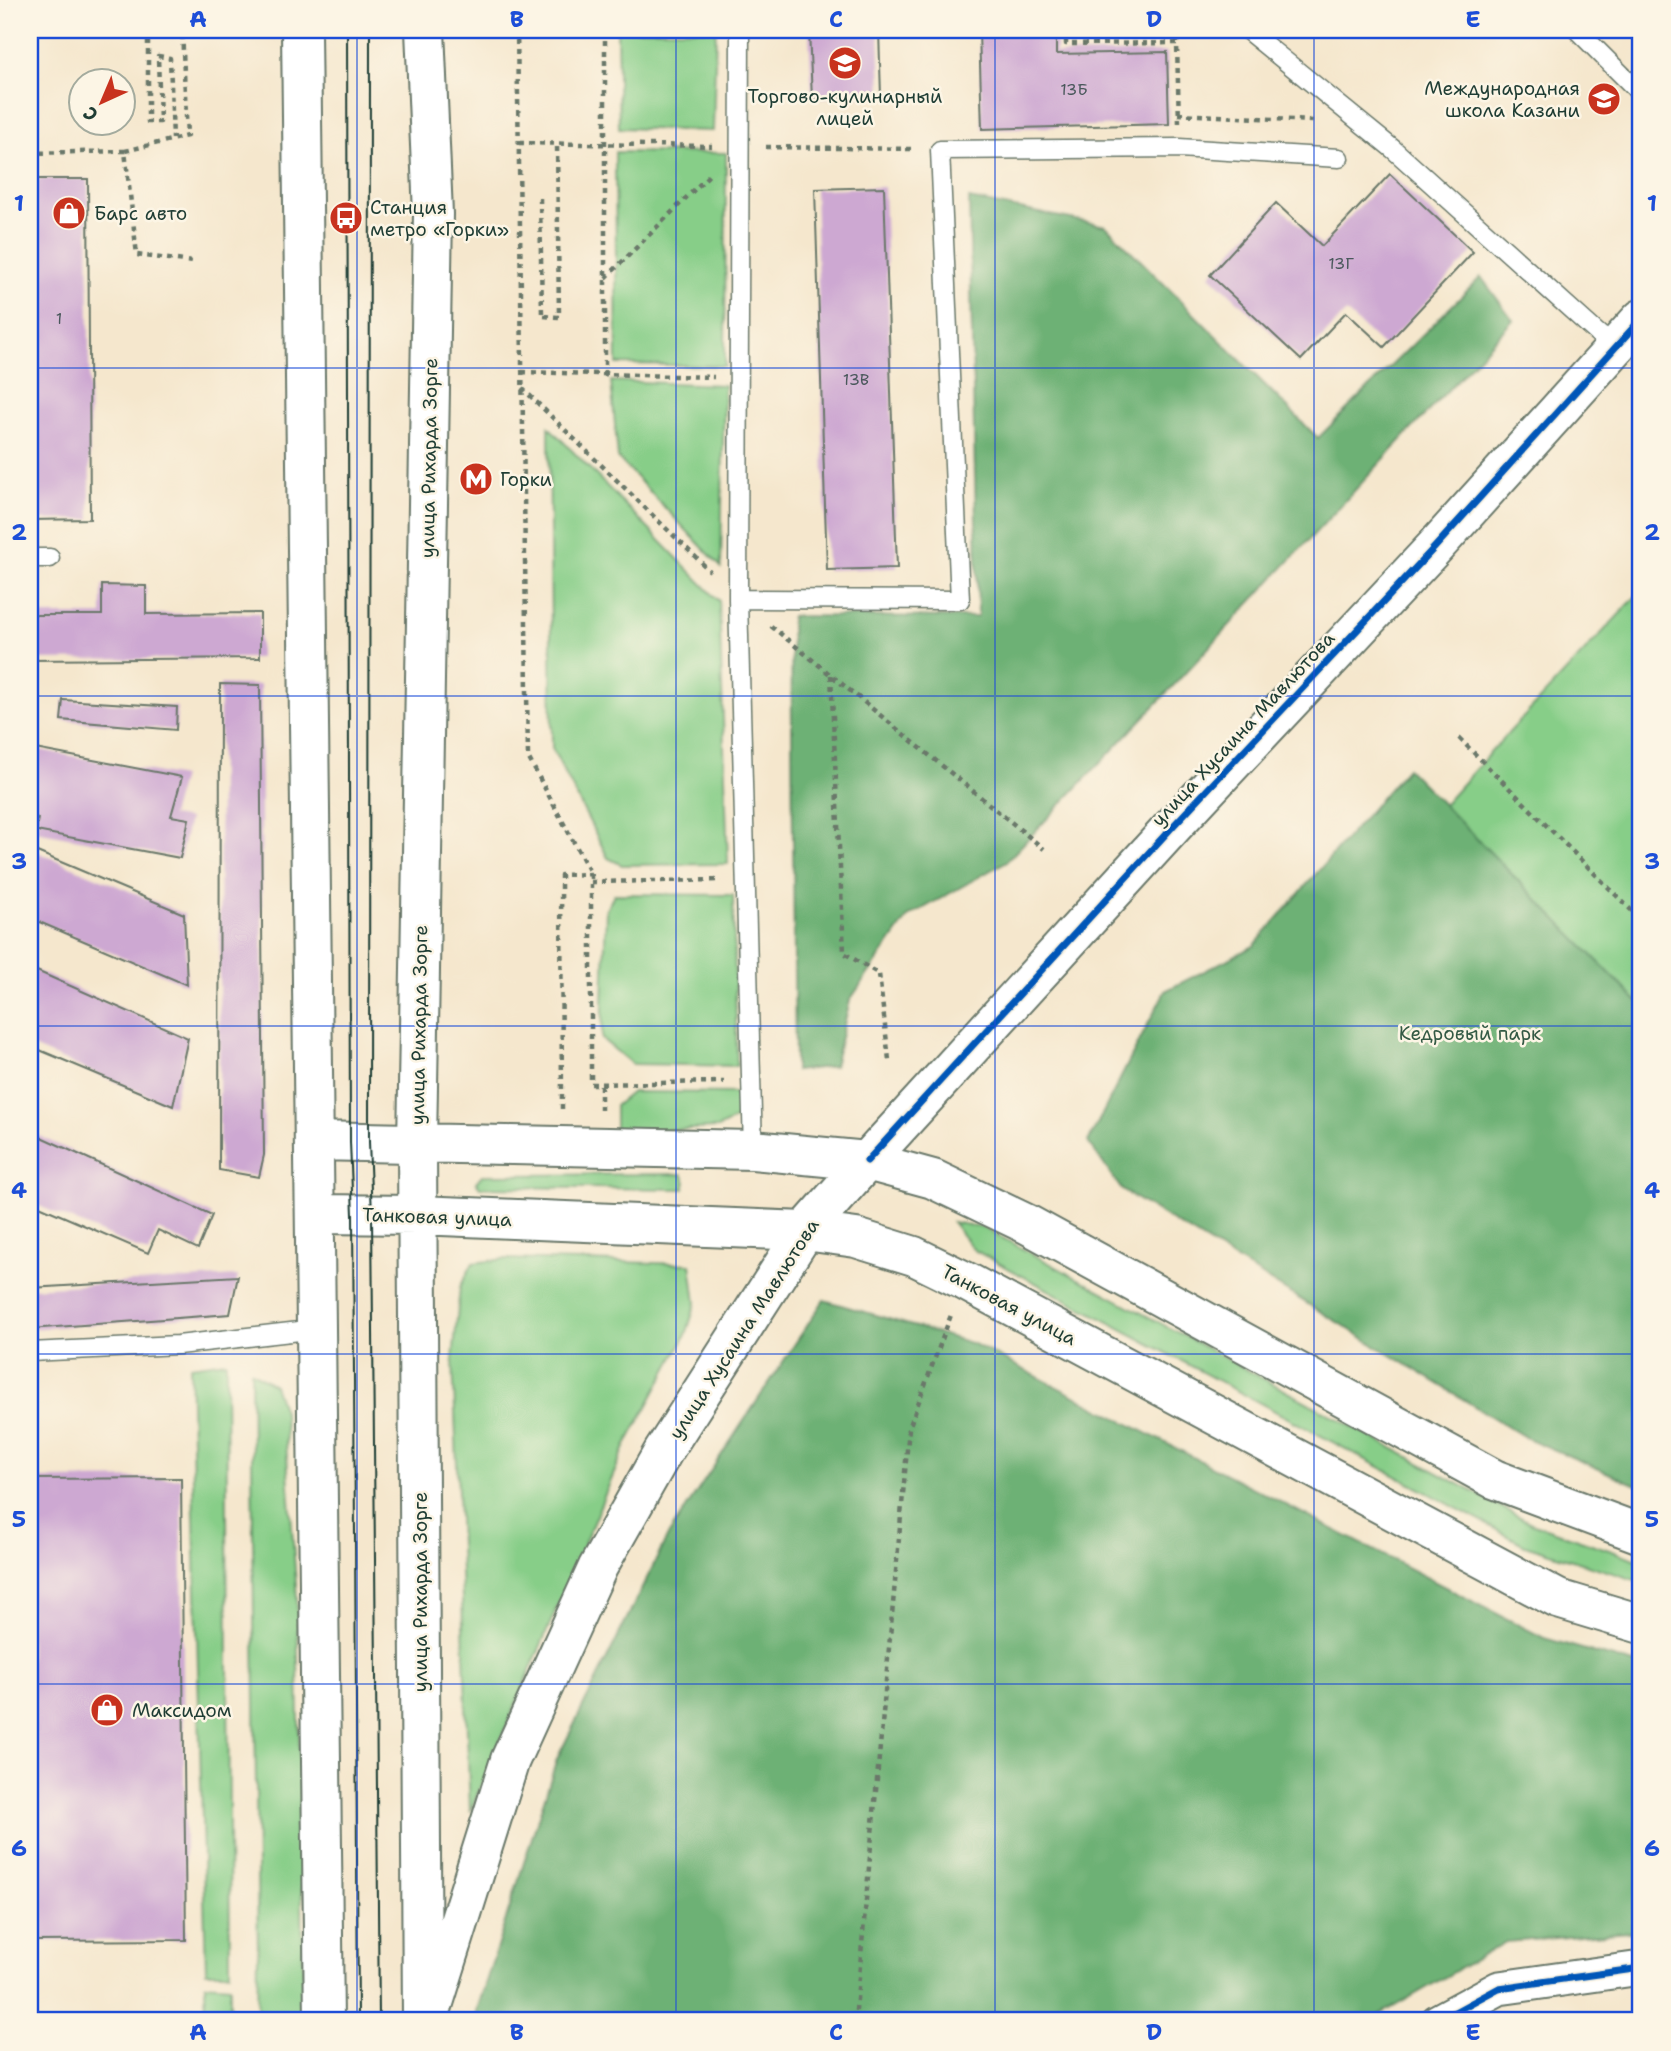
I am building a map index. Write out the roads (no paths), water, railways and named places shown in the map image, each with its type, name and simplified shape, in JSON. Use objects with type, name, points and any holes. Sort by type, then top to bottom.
[{"type":"main road","points":[[301,30],[324,2021]]},
{"type":"main road","name":"улица Рихарда Зорге","points":[[422,2021],[417,1144],[433,214],[425,30]]},
{"type":"main road","name":"улица Хусаина Мавлютова","points":[[428,2021],[510,1760],[597,1567],[663,1452],[805,1231],[1175,824],[1435,547],[1641,319]]},
{"type":"main road","points":[[315,1141],[753,1150],[867,1161],[933,1179],[1006,1213],[1494,1479],[1641,1534]]},
{"type":"main road","name":"Танковая улица","points":[[316,1214],[805,1231],[856,1238],[914,1256],[979,1288],[1558,1599],[1641,1625]]},
{"type":"street","points":[[1438,2021],[1499,1987],[1641,1968]]},
{"type":"lane","points":[[740,30],[738,599],[753,1150]]},
{"type":"lane","points":[[1247,30],[1362,123],[1614,348]]},
{"type":"lane","points":[[1577,30],[1641,93]]},
{"type":"lane","points":[[738,599],[960,600],[940,150],[1178,148],[1339,158]]},
{"type":"lane","points":[[30,558],[50,558]]},
{"type":"lane","points":[[30,1352],[178,1345],[317,1329]]},
{"type":"lane","points":[[1639,2021],[1641,2010]]},
{"type":"tram line","points":[[347,30],[350,1142],[353,1215],[358,2021]]},
{"type":"tram line","points":[[370,30],[369,1142],[372,1215],[379,2021]]},
{"type":"place","name":"Торгово-кулинарный лицей","points":[[845,63]]},
{"type":"place","name":"Международная школа Казани","points":[[1604,99]]},
{"type":"place","name":"Барс авто","points":[[69,213]]},
{"type":"place","name":"Станция метро «Горки»","points":[[346,218]]},
{"type":"place","name":"Горки","points":[[476,479]]},
{"type":"place","name":"Максидом","points":[[107,1710]]},
{"type":"park label","name":"Кедровый парк","points":[[1470,1033]]}]
